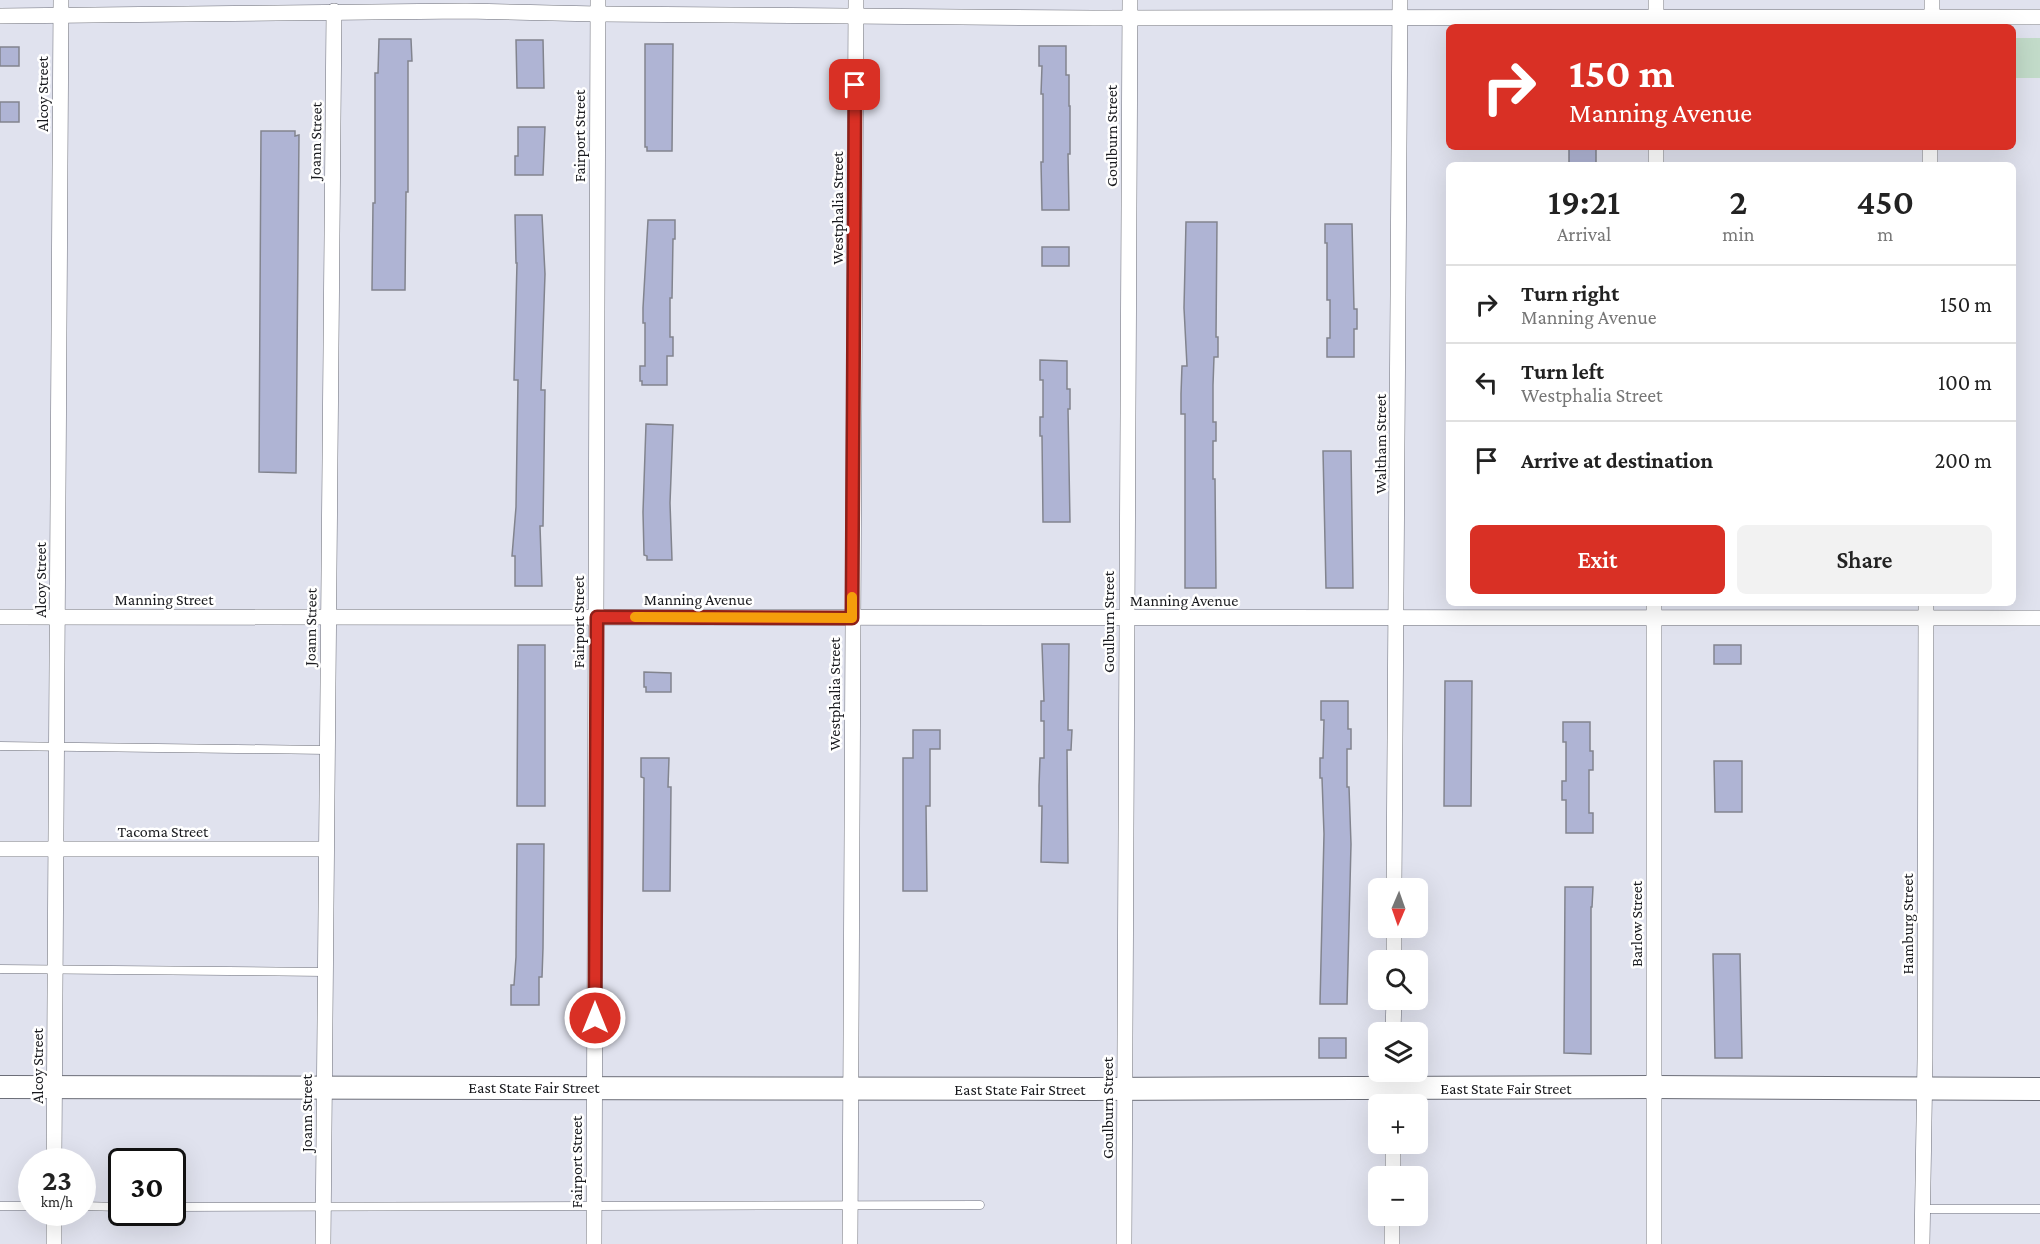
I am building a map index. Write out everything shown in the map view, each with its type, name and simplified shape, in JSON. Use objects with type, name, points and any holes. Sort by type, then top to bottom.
[{"type":"street","name":"Goulburn Street","points":[[1124,1244],[1130,0]]},
{"type":"street","name":"Waltham Street","points":[[1395,878],[1400,0]]},
{"type":"street","points":[[1656,0],[1656,22]]},
{"type":"street","points":[[1932,0],[1932,22]]},
{"type":"street","points":[[0,15],[61,8],[466,11],[598,7],[856,8],[1130,17],[1400,16],[1656,22],[1932,22],[2040,17]]},
{"type":"street","name":"Fairport Street","points":[[594,1244],[598,7]]},
{"type":"street","name":"Alcoy Street","points":[[54,1148],[61,8]]},
{"type":"street","name":"Westphalia Street","points":[[850,1244],[856,8]]},
{"type":"street","name":"Joann Street","points":[[323,1244],[334,11]]},
{"type":"street","name":"Manning Avenue","points":[[328,617],[1126,619],[1397,617],[1654,611],[1926,610],[2040,618]]},
{"type":"street","name":"Hamburg Street","points":[[1922,1244],[1925,1088],[1926,610]]},
{"type":"street","name":"Barlow Street","points":[[1654,611],[1654,1244]]},
{"type":"street","name":"Manning Street","points":[[0,617],[328,617]]},
{"type":"street","name":"Tacoma Street","points":[[0,849],[326,849]]},
{"type":"street","name":"East State Fair Street","points":[[0,1087],[2040,1089]]},
{"type":"street","points":[[54,1226],[54,1244]]},
{"type":"street","points":[[1392,1226],[1392,1244]]},
{"type":"lane","points":[[0,746],[327,750]]},
{"type":"lane","points":[[0,969],[325,972]]},
{"type":"lane","points":[[186,1207],[980,1205]]},
{"type":"lane","points":[[0,1206],[18,1206]]},
{"type":"lane","points":[[1923,1209],[2040,1209]]},
{"type":"green space","points":[[2016,38],[2040,38],[2040,78],[2016,78]]},
{"type":"building","points":[[379,39],[411,39],[412,61],[408,61],[405,290],[372,290],[375,73],[378,73]]},
{"type":"building","points":[[516,40],[543,40],[544,88],[517,88]]},
{"type":"building","points":[[645,44],[673,44],[672,151],[647,151],[645,147]]},
{"type":"building","points":[[1039,46],[1066,46],[1066,75],[1069,75],[1070,106],[1069,210],[1042,210],[1043,94],[1041,94],[1042,66],[1039,66]]},
{"type":"building","points":[[0,47],[19,47],[19,66],[0,66]]},
{"type":"building","points":[[0,102],[19,102],[19,122],[0,122]]},
{"type":"building","points":[[518,127],[545,127],[543,175],[515,175],[515,156],[518,156]]},
{"type":"building","points":[[261,131],[295,131],[295,136],[299,135],[296,473],[259,472]]},
{"type":"building","points":[[1569,150],[1596,150],[1596,162],[1569,162]]},
{"type":"building","points":[[515,215],[542,215],[545,274],[541,390],[545,390],[543,526],[540,526],[542,586],[515,586],[515,556],[512,556],[516,507],[518,380],[514,380],[517,263]]},
{"type":"building","points":[[648,220],[675,220],[672,298],[670,298],[670,337],[673,337],[673,356],[667,356],[667,385],[642,385],[640,381],[640,366],[645,366],[643,308]]},
{"type":"building","points":[[1186,222],[1217,222],[1216,337],[1218,337],[1218,357],[1214,357],[1213,385],[1213,422],[1216,422],[1216,441],[1213,441],[1213,479],[1215,479],[1216,588],[1185,588],[1185,414],[1181,414],[1181,394],[1182,366],[1187,366],[1184,308]]},
{"type":"building","points":[[1325,224],[1352,224],[1354,309],[1357,309],[1354,357],[1327,357],[1327,338],[1330,338],[1330,300],[1327,300]]},
{"type":"building","points":[[1042,247],[1069,247],[1069,266],[1042,266]]},
{"type":"building","points":[[1040,360],[1067,361],[1067,389],[1070,389],[1070,409],[1068,409],[1070,522],[1043,522],[1040,417],[1043,417],[1043,380],[1040,380]]},
{"type":"building","points":[[646,424],[673,425],[670,503],[672,560],[647,560],[647,556],[644,555]]},
{"type":"building","points":[[1323,451],[1351,451],[1353,588],[1326,588]]},
{"type":"building","points":[[1042,644],[1069,644],[1068,730],[1072,730],[1071,750],[1067,750],[1068,863],[1041,862],[1042,806],[1039,806],[1039,786],[1040,758],[1044,758],[1044,721],[1041,721],[1041,701],[1044,701]]},
{"type":"building","points":[[518,645],[545,645],[545,806],[517,806]]},
{"type":"building","points":[[1714,645],[1741,645],[1741,664],[1714,664]]},
{"type":"building","points":[[644,672],[671,673],[671,692],[646,692]]},
{"type":"building","points":[[1445,681],[1472,681],[1471,806],[1444,806]]},
{"type":"building","points":[[1321,701],[1348,701],[1348,729],[1351,729],[1351,749],[1347,749],[1351,844],[1347,1004],[1320,1004],[1324,834],[1322,778],[1320,778],[1324,720],[1321,720]]},
{"type":"building","points":[[1563,722],[1590,722],[1590,751],[1593,751],[1593,770],[1589,770],[1589,813],[1593,813],[1593,833],[1566,833],[1566,800],[1562,800],[1562,781],[1566,781],[1566,742],[1563,742]]},
{"type":"building","points":[[913,730],[940,730],[940,749],[930,749],[930,806],[926,806],[927,891],[903,891],[903,758],[913,758]]},
{"type":"building","points":[[641,758],[669,758],[670,891],[643,891],[644,778],[641,777]]},
{"type":"building","points":[[1714,761],[1742,761],[1742,812],[1715,812]]},
{"type":"building","points":[[517,844],[544,844],[543,948],[542,977],[539,977],[539,1005],[511,1005],[511,985],[514,985],[516,957]]},
{"type":"building","points":[[1565,887],[1593,887],[1591,1054],[1564,1053]]},
{"type":"building","points":[[1713,954],[1740,954],[1742,1058],[1715,1058]]},
{"type":"building","points":[[1319,1038],[1346,1038],[1346,1058],[1319,1058]]},
{"type":"slow traffic","points":[[635,617],[852,618],[852,597]]},
{"type":"route","points":[[595,1018],[597,617],[852,618],[855,85]]}]
